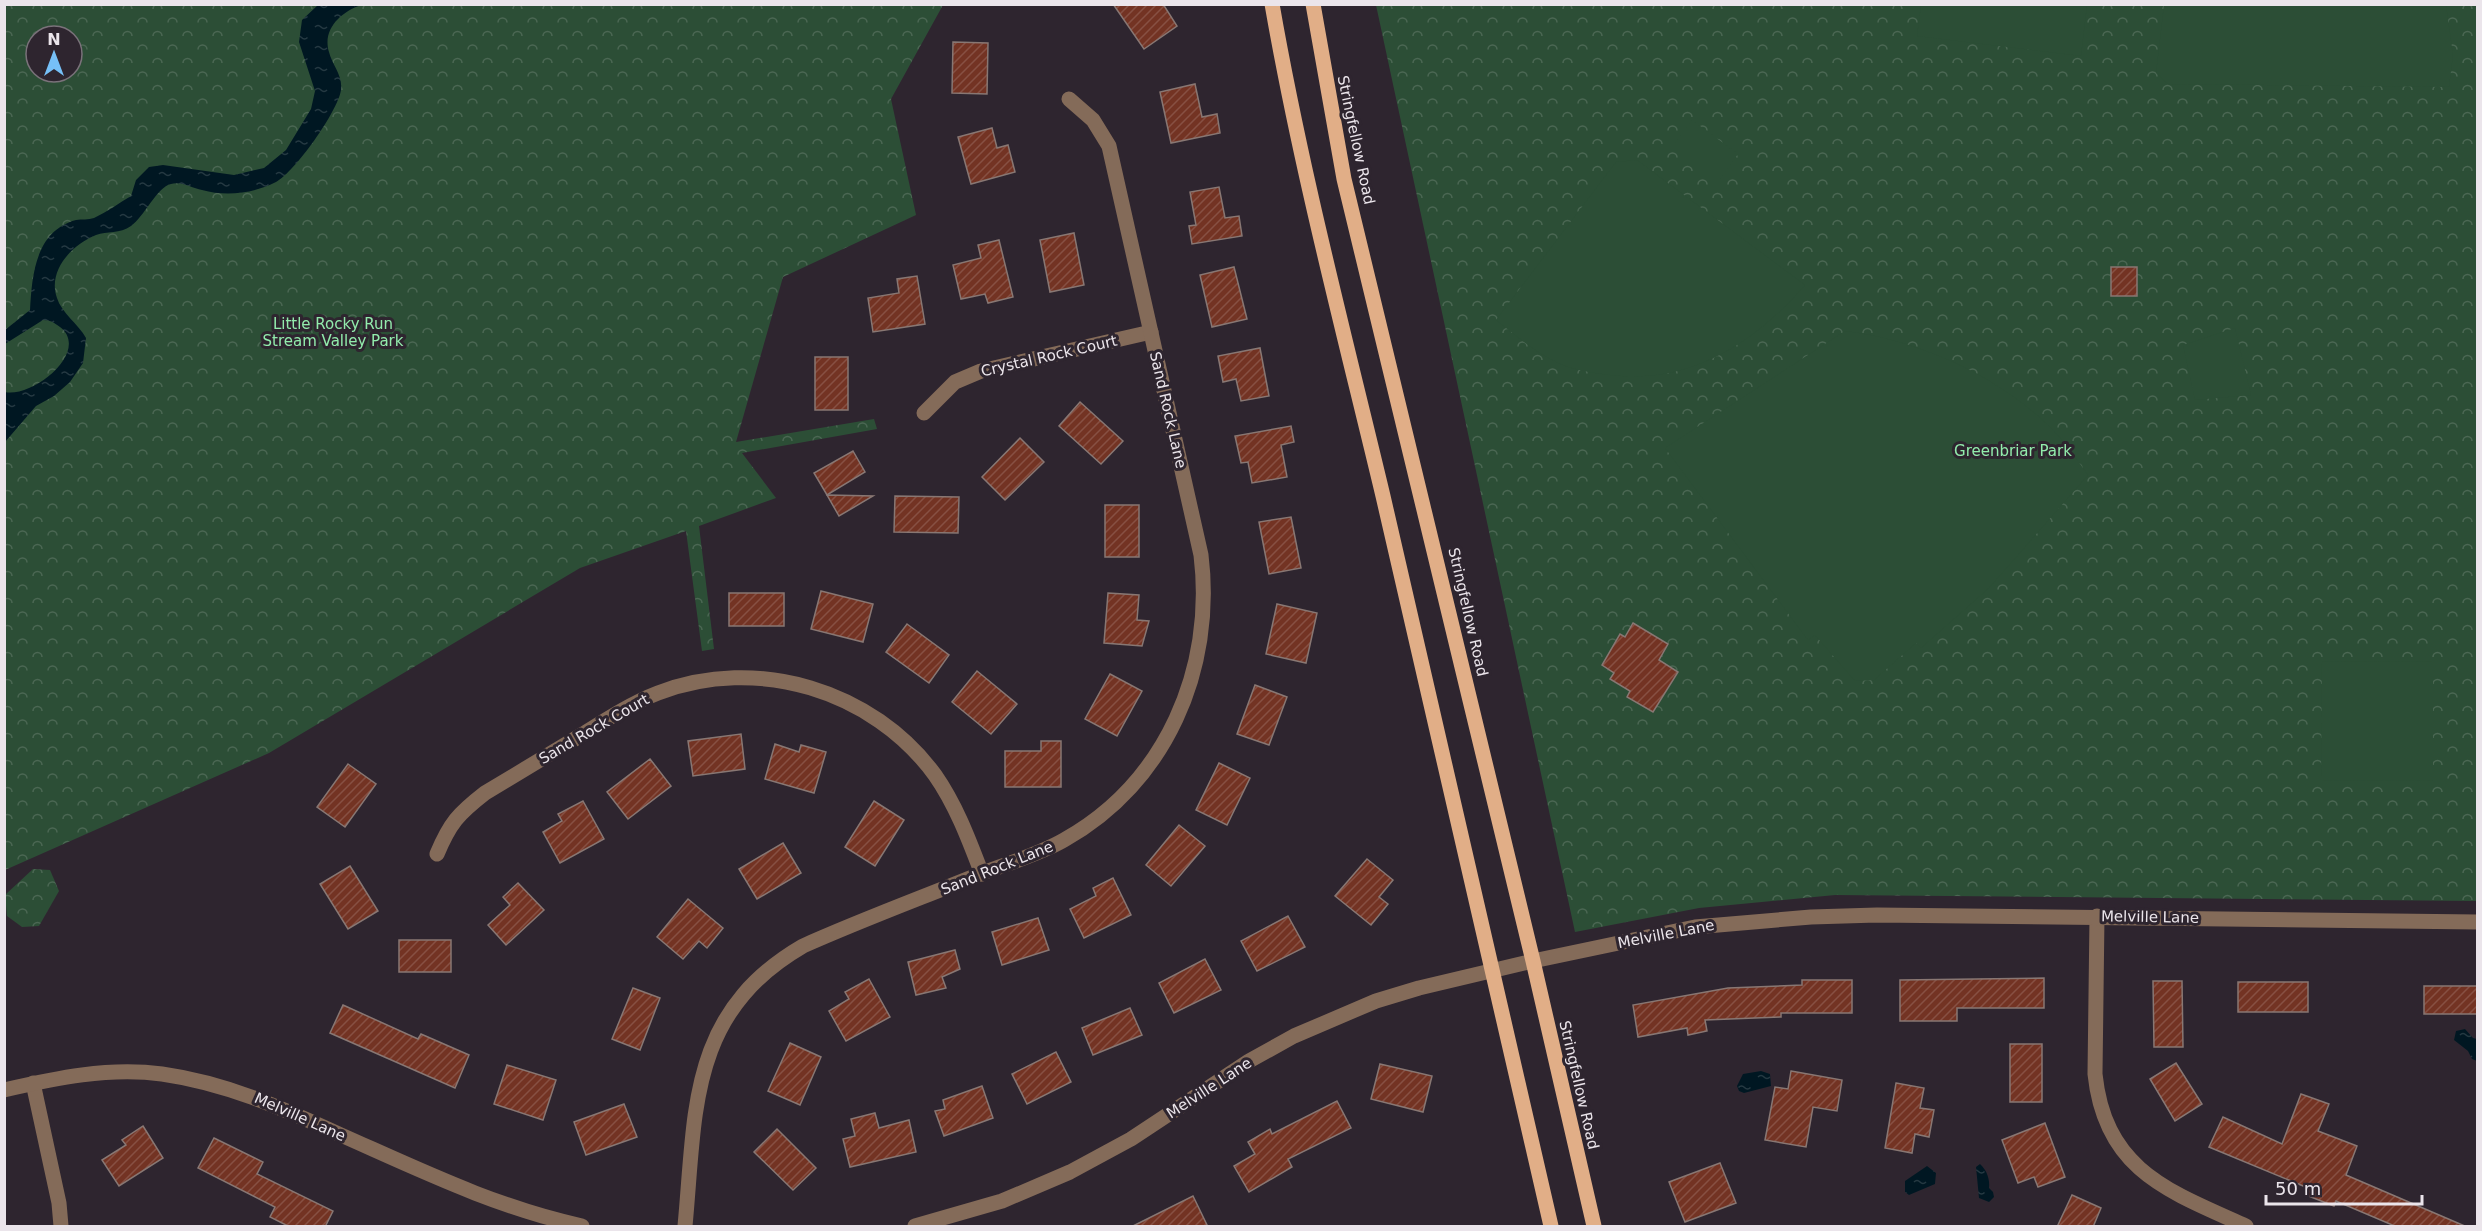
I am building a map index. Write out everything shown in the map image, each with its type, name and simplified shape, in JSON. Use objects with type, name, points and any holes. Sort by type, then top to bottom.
[{"type":"main road","points":[[1272,4],[1332,293],[1494,970],[1551,1227]]},
{"type":"main road","name":"Stringfellow Road","points":[[1313,4],[1344,179],[1533,961],[1594,1227]]},
{"type":"street","name":"Sand Rock Lane","points":[[685,1227],[701,1078],[716,1036],[740,998],[769,969],[803,946],[1044,850],[1104,813],[1139,779],[1155,758],[1190,688],[1202,634],[1203,570],[1109,146],[1093,120],[1069,99]]},
{"type":"street","name":"Crystal Rock Court","points":[[924,412],[955,382],[981,371],[1151,332]]},
{"type":"street","name":"Sand Rock Court","points":[[437,854],[448,827],[478,798],[627,707],[687,684],[750,677],[809,687],[831,694],[864,710],[898,734],[924,761],[948,795],[982,874]]},
{"type":"street","name":"Melville Lane","points":[[915,1227],[1002,1201],[1070,1172],[1131,1139],[1249,1061],[1335,1017],[1419,988],[1695,927],[1752,921],[1866,915],[2478,922]]},
{"type":"street","points":[[2097,916],[2095,1074],[2097,1098],[2108,1130],[2134,1166],[2154,1182],[2246,1227]]},
{"type":"street","name":"Melville Lane","points":[[4,1090],[73,1075],[111,1072],[159,1074],[207,1082],[259,1098],[453,1185],[513,1208],[582,1227]]},
{"type":"street","points":[[33,1083],[59,1203],[61,1227]]},
{"type":"green space","name":"Little Rocky Run Stream Valley Park","points":[[5,5],[943,5],[891,99],[916,215],[783,277],[736,442],[874,419],[877,429],[742,453],[776,498],[699,526],[714,649],[702,651],[686,531],[580,568],[269,753],[5,870]]},
{"type":"green space","name":"Greenbriar Park","points":[[1376,5],[2477,5],[2477,901],[1835,895],[1699,908],[1575,932]]},
{"type":"green space","points":[[1921,5],[2087,5],[2081,56],[1917,36]]},
{"type":"green space","points":[[2164,5],[2446,5],[2453,55],[2449,87],[2168,84],[2156,73]]},
{"type":"green space","points":[[1692,120],[1738,154],[1720,179],[1675,143]]},
{"type":"green space","points":[[1637,160],[1805,285],[1765,325],[1742,342],[1719,356],[1694,366],[1667,373],[1639,376],[1603,374],[1569,367],[1540,353],[1496,320],[1616,162]]},
{"type":"green space","points":[[2235,328],[2251,395],[2195,400],[2183,345]]},
{"type":"green space","points":[[1845,331],[1900,342],[1954,362],[1979,375],[2026,406],[2047,424],[2064,442],[2088,475],[1989,588],[1921,648],[1916,643],[1874,680],[1855,681],[1815,635],[1808,640],[1665,448]]},
{"type":"green space","points":[[2322,661],[2433,662],[2433,781],[2321,780]]},
{"type":"green space","points":[[33,869],[50,870],[59,891],[39,926],[22,927],[7,916],[5,895]]},
{"type":"water","points":[[318,5],[361,5],[340,17],[328,36],[330,57],[339,75],[341,90],[324,126],[304,154],[284,176],[259,189],[221,193],[179,183],[166,186],[131,226],[96,235],[71,252],[59,268],[55,288],[62,308],[86,338],[83,363],[70,382],[54,396],[36,406],[5,442],[5,392],[17,392],[30,388],[43,380],[64,360],[68,348],[68,337],[60,327],[46,320],[5,344],[5,330],[30,310],[32,283],[38,256],[44,244],[62,226],[76,220],[94,218],[131,196],[136,180],[149,167],[163,165],[234,175],[264,168],[286,150],[311,109],[315,91],[299,42],[302,20]]},
{"type":"water","points":[[2465,1029],[2477,1039],[2477,1061],[2472,1059],[2468,1051],[2454,1040],[2456,1031]]},
{"type":"water","points":[[1761,1071],[1770,1074],[1771,1086],[1744,1093],[1739,1091],[1737,1086],[1743,1074]]},
{"type":"water","points":[[1980,1164],[1986,1172],[1989,1188],[1993,1192],[1994,1197],[1989,1202],[1979,1198],[1976,1167]]},
{"type":"water","points":[[1927,1166],[1936,1173],[1935,1184],[1909,1195],[1905,1192],[1905,1181]]},
{"type":"building","points":[[1113,4],[1163,4],[1177,26],[1144,49]]},
{"type":"building","points":[[953,42],[988,43],[987,94],[952,93]]},
{"type":"building","points":[[1195,84],[1202,117],[1217,114],[1220,133],[1171,143],[1160,92]]},
{"type":"building","points":[[992,128],[997,148],[1008,145],[1015,172],[971,184],[958,137]]},
{"type":"building","points":[[1219,187],[1225,218],[1239,216],[1242,236],[1192,244],[1189,226],[1196,225],[1190,192]]},
{"type":"building","points":[[1074,233],[1084,285],[1050,292],[1040,240]]},
{"type":"building","points":[[999,240],[1013,297],[988,303],[985,294],[961,299],[953,265],[981,258],[978,245]]},
{"type":"building","points":[[1234,267],[1247,319],[1212,327],[1200,275]]},
{"type":"building","points":[[2111,267],[2137,267],[2137,296],[2111,296]]},
{"type":"building","points":[[917,276],[925,324],[873,332],[868,298],[899,293],[897,279]]},
{"type":"building","points":[[1260,348],[1269,396],[1241,401],[1236,379],[1223,382],[1218,356]]},
{"type":"building","points":[[815,357],[848,357],[848,410],[815,410]]},
{"type":"building","points":[[1080,402],[1123,441],[1101,464],[1059,426]]},
{"type":"building","points":[[1291,426],[1294,442],[1281,445],[1287,477],[1252,483],[1248,462],[1241,463],[1235,436]]},
{"type":"building","points":[[1020,438],[1044,462],[1005,500],[982,477]]},
{"type":"building","points":[[853,451],[865,472],[827,495],[814,473]]},
{"type":"building","points":[[827,495],[873,496],[839,516]]},
{"type":"building","points":[[895,496],[959,497],[958,533],[894,532]]},
{"type":"building","points":[[1105,505],[1139,505],[1139,557],[1105,557]]},
{"type":"building","points":[[1291,517],[1301,568],[1269,574],[1259,522]]},
{"type":"building","points":[[821,591],[873,604],[863,642],[811,629]]},
{"type":"building","points":[[729,593],[784,593],[784,626],[729,626]]},
{"type":"building","points":[[1108,593],[1139,595],[1137,620],[1149,621],[1142,646],[1104,643]]},
{"type":"building","points":[[1277,604],[1317,613],[1306,663],[1266,654]]},
{"type":"building","points":[[1633,623],[1668,644],[1659,660],[1678,672],[1653,712],[1627,697],[1630,691],[1610,679],[1614,673],[1602,665],[1620,634],[1625,637]]},
{"type":"building","points":[[907,624],[949,655],[929,683],[886,652]]},
{"type":"building","points":[[977,671],[1017,704],[991,734],[952,702]]},
{"type":"building","points":[[1110,674],[1142,691],[1117,736],[1085,719]]},
{"type":"building","points":[[1255,685],[1287,697],[1269,745],[1237,734]]},
{"type":"building","points":[[741,734],[745,769],[693,776],[688,741]]},
{"type":"building","points":[[1041,741],[1061,741],[1061,787],[1005,787],[1005,751],[1041,751]]},
{"type":"building","points":[[775,744],[799,752],[801,745],[826,752],[814,793],[765,779]]},
{"type":"building","points":[[650,759],[671,786],[628,819],[607,792]]},
{"type":"building","points":[[1219,763],[1250,778],[1227,825],[1196,810]]},
{"type":"building","points":[[348,764],[376,784],[345,827],[317,807]]},
{"type":"building","points":[[583,801],[604,839],[560,863],[543,832],[562,821],[558,814]]},
{"type":"building","points":[[874,801],[904,820],[875,866],[845,847]]},
{"type":"building","points":[[1179,825],[1205,846],[1171,886],[1146,865]]},
{"type":"building","points":[[783,843],[801,873],[757,899],[739,869]]},
{"type":"building","points":[[1367,859],[1393,880],[1379,897],[1388,904],[1371,925],[1335,896]]},
{"type":"building","points":[[350,866],[378,911],[348,929],[320,884]]},
{"type":"building","points":[[1113,878],[1131,915],[1084,938],[1070,909],[1096,896],[1093,888]]},
{"type":"building","points":[[518,883],[544,910],[506,945],[488,925],[510,905],[503,897]]},
{"type":"building","points":[[688,899],[723,928],[707,948],[699,941],[683,959],[657,937]]},
{"type":"building","points":[[1288,916],[1305,947],[1257,971],[1241,941]]},
{"type":"building","points":[[1038,918],[1049,950],[1002,965],[992,932]]},
{"type":"building","points":[[399,940],[451,940],[451,972],[399,972]]},
{"type":"building","points":[[955,950],[960,969],[942,977],[946,988],[916,995],[908,962]]},
{"type":"building","points":[[1205,959],[1221,990],[1174,1013],[1159,983]]},
{"type":"building","points":[[2044,978],[2044,1008],[1957,1008],[1957,1021],[1900,1021],[1900,980]]},
{"type":"building","points":[[869,979],[890,1017],[846,1041],[829,1011],[849,999],[845,992]]},
{"type":"building","points":[[1802,980],[1852,980],[1852,1013],[1781,1013],[1781,1017],[1705,1020],[1707,1031],[1688,1035],[1687,1028],[1638,1037],[1633,1005],[1728,988],[1802,985]]},
{"type":"building","points":[[2153,981],[2182,981],[2183,1047],[2154,1047]]},
{"type":"building","points":[[2238,982],[2308,982],[2308,1012],[2238,1012]]},
{"type":"building","points":[[2424,986],[2478,986],[2478,1014],[2424,1014]]},
{"type":"building","points":[[633,988],[660,998],[640,1050],[612,1039]]},
{"type":"building","points":[[343,1005],[418,1039],[421,1034],[469,1055],[455,1088],[330,1033]]},
{"type":"building","points":[[1130,1008],[1142,1035],[1093,1055],[1082,1028]]},
{"type":"building","points":[[790,1043],[821,1057],[800,1105],[768,1091]]},
{"type":"building","points":[[2010,1044],[2042,1044],[2042,1102],[2010,1102]]},
{"type":"building","points":[[1056,1052],[1071,1082],[1027,1104],[1012,1074]]},
{"type":"building","points":[[2176,1063],[2202,1104],[2175,1121],[2150,1079]]},
{"type":"building","points":[[1380,1064],[1432,1076],[1423,1112],[1371,1099]]},
{"type":"building","points":[[507,1065],[556,1080],[543,1120],[494,1104]]},
{"type":"building","points":[[1791,1071],[1842,1080],[1837,1111],[1813,1107],[1806,1147],[1765,1140],[1775,1087],[1788,1089]]},
{"type":"building","points":[[1896,1083],[1924,1088],[1920,1108],[1934,1110],[1929,1137],[1915,1134],[1912,1153],[1885,1148]]},
{"type":"building","points":[[982,1086],[993,1118],[944,1136],[935,1111],[945,1109],[943,1100]]},
{"type":"building","points":[[2301,1094],[2329,1104],[2318,1131],[2357,1146],[2346,1175],[2467,1227],[2397,1227],[2336,1201],[2334,1206],[2306,1195],[2308,1188],[2209,1147],[2223,1117],[2282,1144]]},
{"type":"building","points":[[1337,1101],[1351,1128],[1288,1159],[1292,1167],[1249,1192],[1234,1166],[1255,1154],[1248,1142],[1270,1129],[1272,1134]]},
{"type":"building","points":[[624,1104],[637,1137],[586,1155],[574,1122]]},
{"type":"building","points":[[875,1113],[879,1128],[909,1120],[916,1152],[850,1167],[843,1139],[855,1136],[851,1119]]},
{"type":"building","points":[[2045,1123],[2065,1177],[2038,1187],[2034,1177],[2018,1183],[2002,1140]]},
{"type":"building","points":[[143,1126],[163,1158],[119,1186],[102,1160],[126,1145],[122,1140]]},
{"type":"building","points":[[777,1129],[816,1168],[793,1190],[754,1152]]},
{"type":"building","points":[[214,1138],[263,1162],[257,1174],[333,1211],[325,1227],[290,1227],[270,1217],[275,1207],[198,1168]]},
{"type":"building","points":[[1720,1163],[1736,1203],[1685,1222],[1669,1182]]},
{"type":"building","points":[[2072,1195],[2101,1208],[2093,1227],[2057,1227]]},
{"type":"building","points":[[1193,1196],[1208,1227],[1131,1227]]}]
